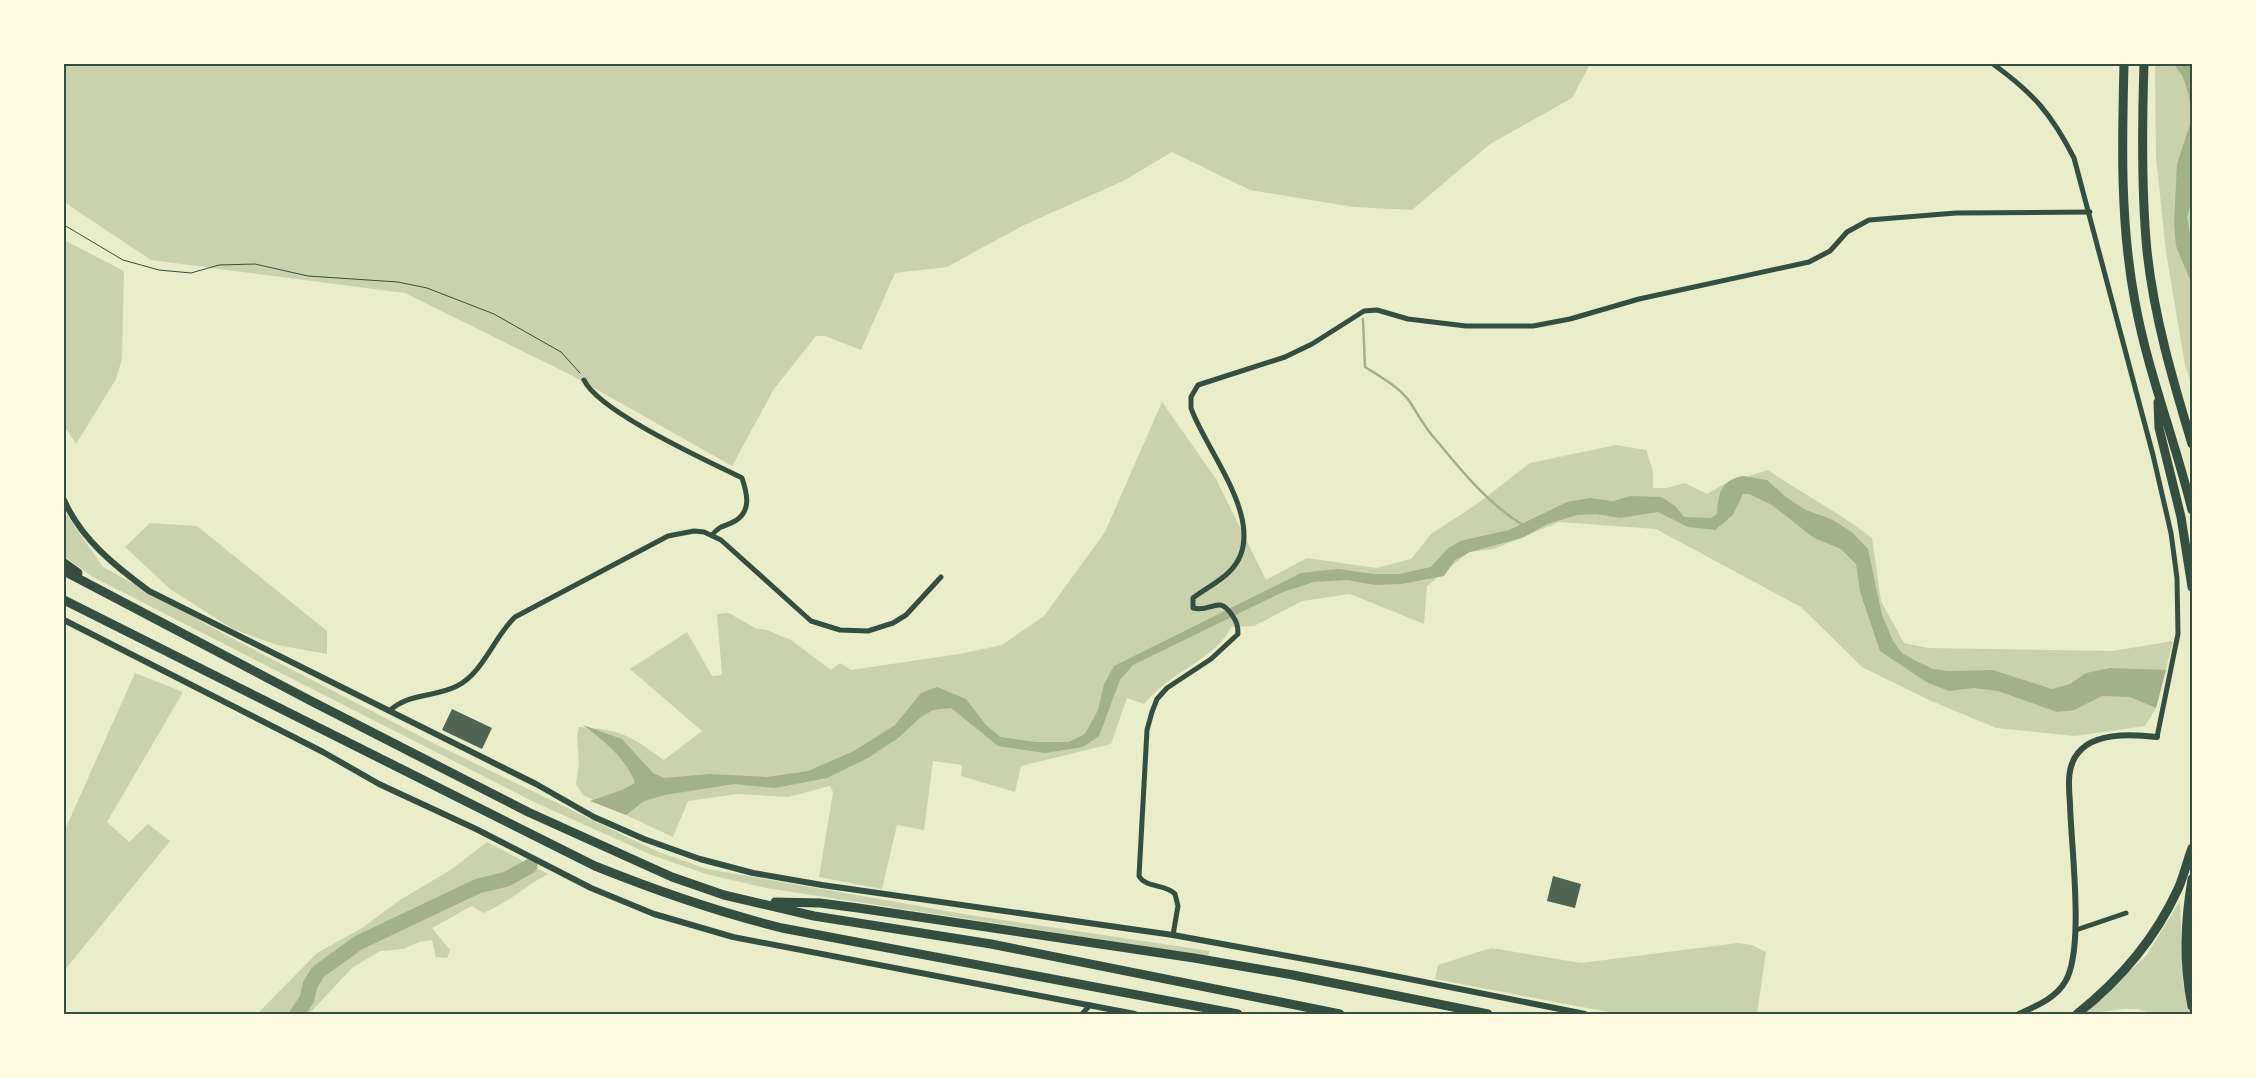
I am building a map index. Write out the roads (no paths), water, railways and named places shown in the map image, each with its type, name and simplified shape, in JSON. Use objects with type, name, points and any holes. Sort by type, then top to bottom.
[{"type":"highway","points":[[2124,64],[2122,196],[2135,303],[2192,510]]},
{"type":"highway","points":[[2144,64],[2144,199],[2148,253],[2160,328],[2192,444]]},
{"type":"highway","points":[[2158,392],[2159,428],[2181,517],[2192,587]]},
{"type":"highway","points":[[64,562],[100,589]]},
{"type":"highway","points":[[64,571],[313,702],[536,816],[639,864],[724,895],[814,916],[991,944],[1340,1014]]},
{"type":"highway","points":[[64,600],[596,866],[665,894],[717,911],[782,928],[1238,1014]]},
{"type":"highway","points":[[2077,1014],[2120,977],[2146,944],[2178,889],[2192,848]]},
{"type":"highway","points":[[2192,879],[2185,930],[2186,965],[2192,1006]]},
{"type":"highway","points":[[757,902],[820,903],[1184,956],[1293,975],[1488,1014]]},
{"type":"street","points":[[1993,64],[2033,95],[2055,122],[2074,158],[2090,212],[2162,489],[2177,578],[2179,610],[2177,646],[2157,737],[2144,735],[2102,738],[2082,748],[2072,762],[2069,788],[2076,930],[2074,960],[2066,981],[2051,997],[2019,1014]]},
{"type":"street","points":[[1173,935],[1178,906],[1175,894],[1167,888],[1143,881],[1139,876],[1147,730],[1157,699],[1167,688],[1211,659],[1230,644],[1238,634],[1238,624],[1226,606],[1218,604],[1198,610],[1193,608],[1191,604],[1192,598],[1230,571],[1239,558],[1244,530],[1238,502],[1194,418],[1190,397],[1193,390],[1205,382],[1285,357],[1312,344],[1364,312],[1377,310],[1408,319],[1466,326],[1534,326],[1570,319],[1639,299],[1809,262],[1830,250],[1847,232],[1869,220],[1956,213],[2090,212]]},
{"type":"street","points":[[584,380],[604,402],[662,438],[742,478],[747,498],[743,512],[734,522],[718,527],[712,534]]},
{"type":"street","points":[[64,500],[78,524],[107,558],[149,591],[608,823],[700,859],[753,873],[822,885],[1173,935],[1364,970],[1585,1014]]},
{"type":"street","points":[[389,712],[397,704],[412,697],[458,686],[468,678],[480,663],[506,626],[522,613],[668,536],[694,531],[712,534],[731,547],[811,622],[840,630],[868,631],[893,623],[906,615],[941,577]]},
{"type":"street","points":[[64,620],[323,752],[379,784],[476,828],[591,888],[644,910],[733,937],[1135,1014]]},
{"type":"street","points":[[2076,930],[2126,913]]},
{"type":"street","points":[[1082,1014],[1090,1005]]},
{"type":"waterway","points":[[1363,319],[1365,367],[1401,392],[1410,402],[1431,434],[1473,483],[1497,506],[1523,525]]},
{"type":"waterway","points":[[297,1014],[307,999],[310,985],[318,972],[358,943],[478,886],[507,879],[530,866]]}]
